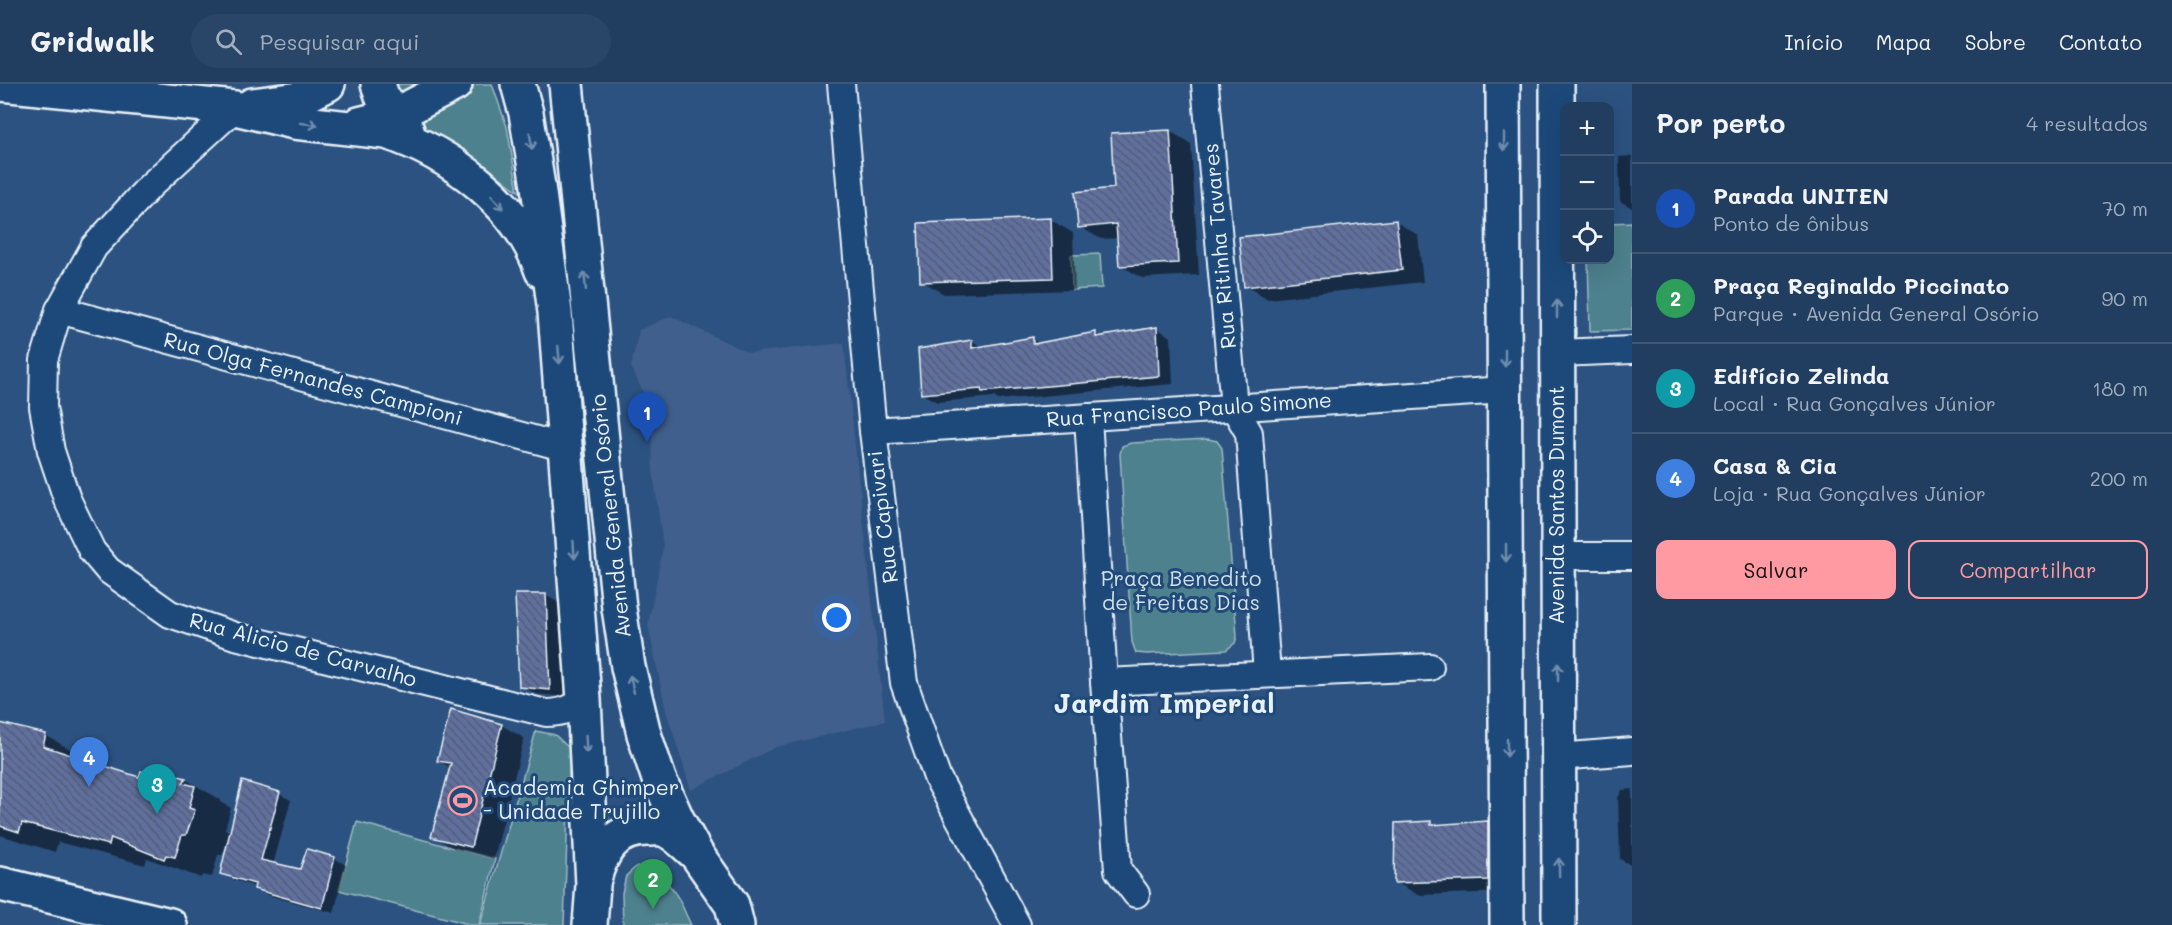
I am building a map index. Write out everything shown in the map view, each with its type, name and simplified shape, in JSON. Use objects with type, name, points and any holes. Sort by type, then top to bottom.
[{"type":"main road","points":[[1,84],[236,108],[294,122],[386,132],[410,140],[435,153]]},
{"type":"main road","points":[[236,108],[299,99],[328,84]]},
{"type":"main road","points":[[378,84],[381,96],[408,131],[435,153],[484,186],[520,230],[537,257],[555,312]]},
{"type":"main road","points":[[343,128],[395,115],[455,84]]},
{"type":"main road","name":"Avenida General Osório","points":[[518,84],[526,113],[538,186],[555,312],[584,699],[593,885],[590,925]]},
{"type":"main road","name":"Avenida General Osório","points":[[566,84],[619,608],[628,667],[644,734],[659,779],[697,855],[738,918]]},
{"type":"main road","points":[[1503,84],[1507,925]]},
{"type":"main road","name":"Avenida Santos Dumont","points":[[1557,84],[1559,925]]},
{"type":"main road","points":[[593,885],[599,860],[607,847],[621,835],[640,829],[662,829],[676,836],[697,855]]},
{"type":"main road","points":[[0,884],[170,925]]},
{"type":"street","name":"Rua Capivari","points":[[841,84],[873,431],[904,683],[937,777],[1017,925]]},
{"type":"street","name":"Rua Ritinha Tavares","points":[[1205,84],[1234,407]]},
{"type":"street","name":"Rua Alicio de Carvalho","points":[[236,108],[150,186],[94,247],[59,310],[44,360],[43,407],[51,451],[67,500],[92,551],[108,570],[170,614],[235,636],[546,713],[559,713],[572,708],[584,699]]},
{"type":"street","name":"Rua Olga Fernandes Campioni","points":[[59,310],[566,448]]},
{"type":"street","points":[[1557,353],[1632,350]]},
{"type":"street","name":"Rua Francisco Paulo Simone","points":[[873,431],[1505,390]]},
{"type":"street","points":[[1234,407],[1249,433],[1267,673]]},
{"type":"street","points":[[1088,417],[1118,870],[1136,894]]},
{"type":"street","points":[[1558,556],[1632,556]]},
{"type":"street","points":[[1104,682],[1430,667]]},
{"type":"street","points":[[1558,757],[1632,750]]},
{"type":"shaded area","points":[[671,316],[749,353],[844,343],[885,721],[776,747],[691,790],[666,711],[648,625],[663,547],[653,471],[651,409],[631,367],[639,330]]},
{"type":"green space","points":[[385,84],[492,84],[507,127],[518,191],[468,155],[434,143]]},
{"type":"green space","points":[[1632,222],[1632,330],[1590,331],[1588,264],[1614,264],[1614,223]]},
{"type":"green space","points":[[1100,254],[1102,288],[1072,290],[1071,255]]},
{"type":"green space","name":"Praça Benedito de Freitas Dias","points":[[1208,439],[1217,441],[1222,448],[1237,636],[1235,643],[1226,650],[1136,653],[1132,642],[1120,454],[1122,446],[1131,443]]},
{"type":"green space","points":[[536,731],[555,735],[570,749],[564,925],[480,925]]},
{"type":"green space","points":[[357,822],[495,859],[479,925],[339,890]]},
{"type":"green space","points":[[637,866],[659,877],[672,888],[691,925],[623,925],[622,893],[626,876]]},
{"type":"building","points":[[1170,130],[1178,263],[1119,266],[1116,224],[1078,228],[1075,192],[1114,188],[1111,133]]},
{"type":"building","points":[[1051,218],[1053,278],[920,282],[918,223]]},
{"type":"building","points":[[1396,220],[1402,270],[1244,287],[1239,237]]},
{"type":"building","points":[[1157,327],[1159,376],[982,392],[981,389],[921,394],[918,349],[972,340],[972,348],[1033,337],[1033,344],[1096,332],[1096,337]]},
{"type":"building","points":[[515,594],[546,594],[550,690],[519,687]]},
{"type":"building","name":"Academia Ghimper - Unidade Trujillo","points":[[451,709],[502,724],[471,847],[431,837],[451,763],[437,761]]},
{"type":"building","points":[[0,723],[46,734],[43,746],[139,777],[141,771],[150,775],[152,769],[186,778],[183,783],[195,786],[189,808],[195,810],[186,835],[182,835],[175,857],[166,855],[164,859],[111,838],[109,845],[22,823],[19,832],[0,826]]},
{"type":"building","points":[[242,781],[280,792],[261,860],[300,869],[307,849],[335,857],[322,908],[254,889],[255,884],[220,874]]},
{"type":"building","points":[[1431,821],[1431,825],[1488,821],[1488,880],[1394,883],[1395,823]]},
{"type":"place","name":"Parada UNITEN","points":[[647,442]]},
{"type":"place","name":"Casa & Cia","points":[[89,787]]},
{"type":"place","name":"Academia Ghimper - Unidade Trujillo","points":[[462,800]]},
{"type":"place","name":"Edifício Zelinda","points":[[157,814]]},
{"type":"place","name":"Praça Reginaldo Piccinato","points":[[653,909]]},
{"type":"district","name":"Jardim Imperial","points":[[1164,704]]}]
